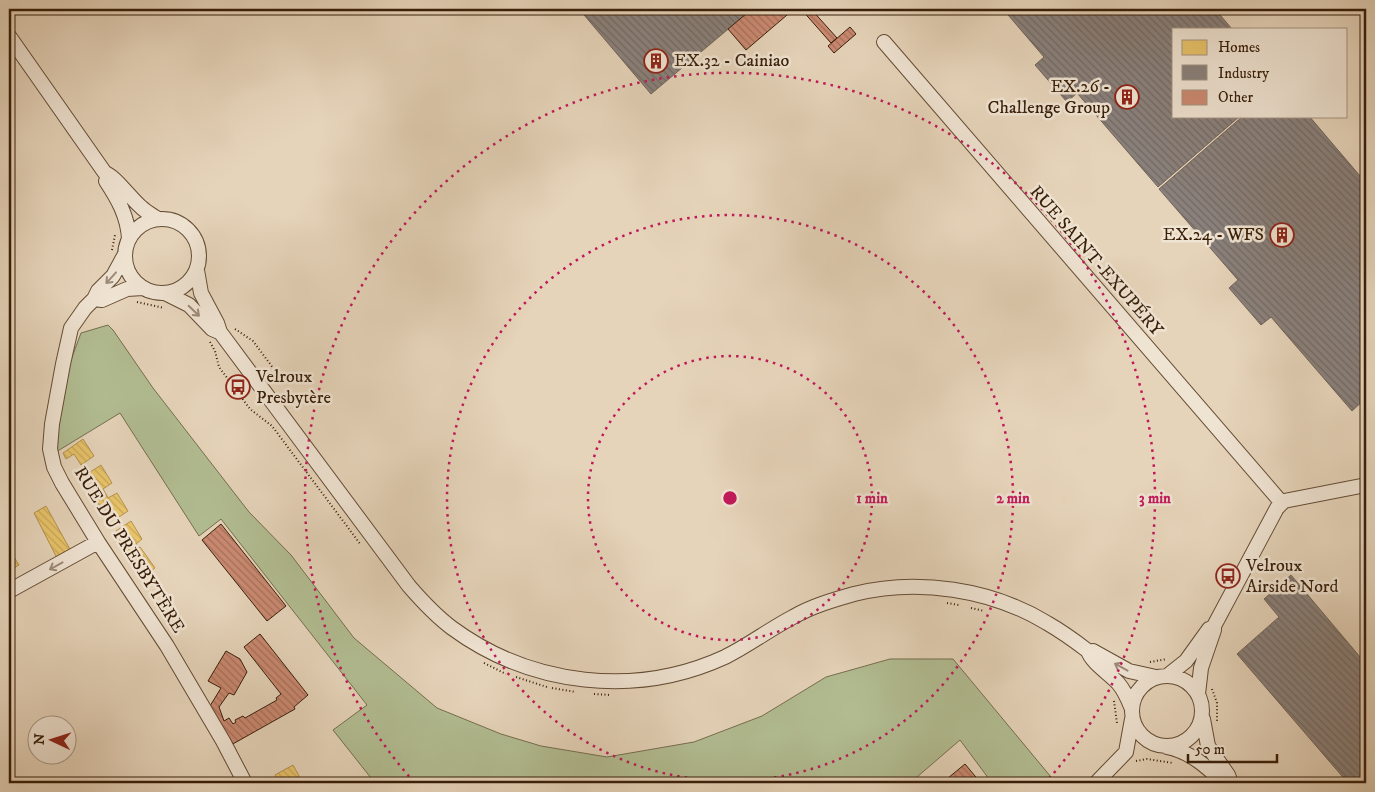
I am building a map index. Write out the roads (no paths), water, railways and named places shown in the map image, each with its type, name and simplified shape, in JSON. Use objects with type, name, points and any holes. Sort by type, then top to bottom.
[{"type":"street","points":[[9,36],[105,173],[106,180],[116,196],[126,219],[130,238]]},
{"type":"street","name":"RUE SAINT-EXUPÉRY","points":[[884,42],[1281,502]]},
{"type":"street","points":[[105,173],[111,175],[141,207],[158,219]]},
{"type":"street","points":[[94,300],[102,300],[126,289],[143,288],[158,293],[175,291],[192,279],[200,258],[198,246],[194,235],[175,220],[151,220],[140,226],[130,238],[125,254],[130,273],[143,288]]},
{"type":"street","name":"RUE DU PRESBYTÈRE","points":[[125,254],[117,270],[98,291],[94,300],[78,316],[68,339],[52,424],[50,449],[54,467],[98,542],[167,646],[223,741],[245,783]]},
{"type":"street","points":[[197,270],[201,293],[217,323],[220,333],[408,586],[431,610],[453,628],[474,642],[513,662],[545,673],[587,680],[624,681],[660,677],[693,669],[725,656],[794,616],[823,604],[855,594],[904,588],[940,589],[991,599],[1029,613],[1088,651],[1091,658],[1119,685],[1132,714],[1136,729],[1142,737],[1151,743],[1177,749],[1196,758],[1224,783]]},
{"type":"street","points":[[165,293],[189,305],[212,329],[220,333]]},
{"type":"street","points":[[1198,694],[1199,676],[1214,626],[1281,502],[1366,485]]},
{"type":"street","points":[[9,590],[98,542]]},
{"type":"street","points":[[1128,757],[1134,699],[1138,690],[1146,682],[1162,677],[1186,661],[1210,628],[1214,626]]},
{"type":"street","points":[[1088,651],[1092,650],[1129,671],[1178,678],[1188,682],[1198,694],[1203,708],[1200,726],[1190,738],[1176,746],[1164,747],[1128,757],[1096,783]]},
{"type":"street","points":[[1202,716],[1208,746],[1228,775],[1236,780]]},
{"type":"place","name":"EX.32 - Cainiao","points":[[656,61]]},
{"type":"place","name":"EX.26 - Challenge Group","points":[[1127,97]]},
{"type":"place","name":"EX.24 - WFS","points":[[1282,235]]},
{"type":"place","name":"Velroux Presbytère","points":[[238,387]]},
{"type":"place","name":"Velroux Airside Nord","points":[[1228,576]]}]
